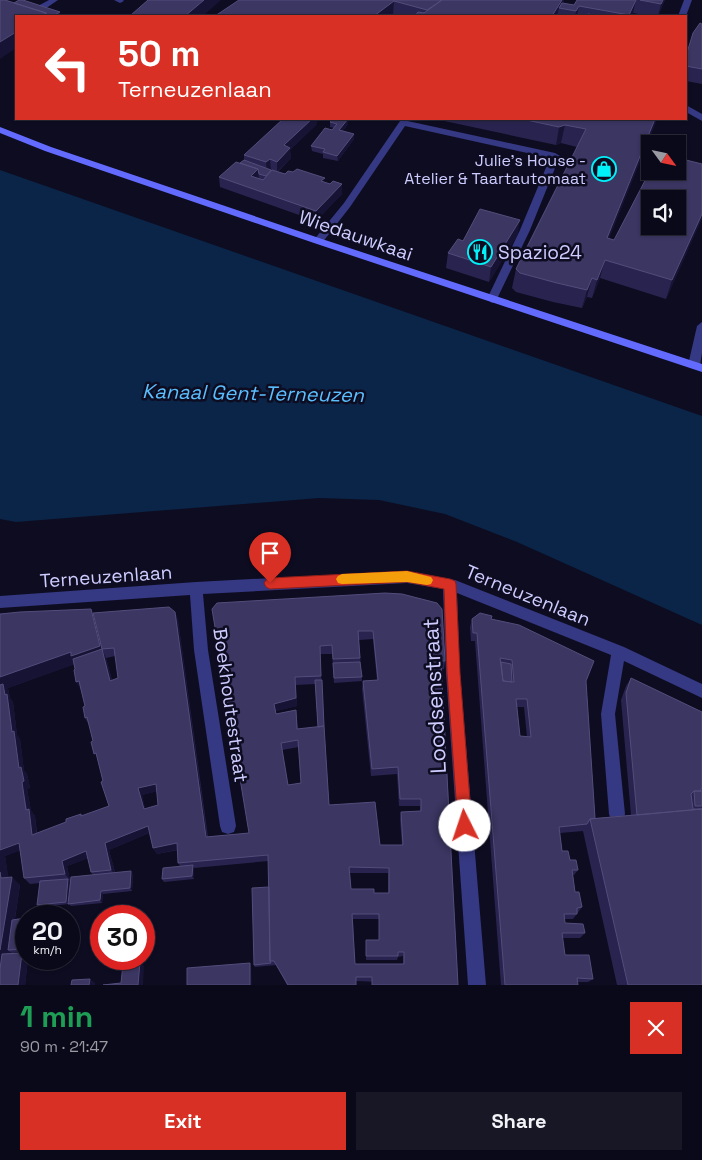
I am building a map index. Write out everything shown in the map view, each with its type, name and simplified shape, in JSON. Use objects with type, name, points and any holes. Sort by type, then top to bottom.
[{"type":"main road","name":"Wiedauwkaai","points":[[0,130],[318,241],[698,366]]},
{"type":"street","points":[[39,9],[54,0]]},
{"type":"street","points":[[682,15],[688,0]]},
{"type":"street","points":[[687,109],[702,118]]},
{"type":"street","points":[[318,241],[347,205],[403,123],[555,156],[526,230],[492,299]]},
{"type":"street","points":[[698,366],[702,326]]},
{"type":"street","name":"Terneuzenlaan","points":[[0,602],[196,588],[407,577],[450,584],[619,652],[702,691]]},
{"type":"street","name":"Loodsenstraat","points":[[450,584],[453,673],[477,985]]},
{"type":"street","name":"Boekhoutestraat","points":[[196,588],[201,650],[228,826]]},
{"type":"street","points":[[617,814],[608,714],[619,652]]},
{"type":"water","name":"Kanaal Gent-Terneuzen","points":[[0,170],[702,416],[702,625],[517,542],[445,514],[379,500],[319,498],[16,522],[0,519]]},
{"type":"building","points":[[0,0],[46,13],[43,15],[15,15],[15,33],[0,42]]},
{"type":"building","points":[[23,0],[60,12],[55,15],[47,15],[14,3]]},
{"type":"building","points":[[148,0],[204,0],[186,15],[131,15]]},
{"type":"building","points":[[239,0],[442,0],[427,10],[394,1],[375,15],[216,15]]},
{"type":"building","points":[[442,0],[562,0],[553,15],[416,15],[418,12],[424,13]]},
{"type":"building","points":[[577,0],[636,0],[629,15],[579,6],[576,11],[559,8],[562,3],[574,5]]},
{"type":"building","points":[[640,0],[663,0],[661,4]]},
{"type":"building","points":[[700,23],[702,24],[702,69],[687,66],[687,53],[693,33]]},
{"type":"building","points":[[282,120],[311,120],[284,145],[290,148],[277,162],[270,159],[266,162],[244,155]]},
{"type":"building","points":[[332,120],[347,120],[339,130],[354,134],[337,156],[323,152],[325,149],[311,146],[325,128],[332,130],[337,124],[330,122]]},
{"type":"building","points":[[527,120],[655,120],[649,135],[641,135],[641,154],[607,238],[614,240],[645,180],[686,180],[686,160],[702,164],[702,214],[672,280],[605,260],[597,280],[592,278],[587,290],[520,273],[516,269],[586,129],[565,125],[559,127]]},
{"type":"building","points":[[244,160],[271,170],[266,176],[259,174],[258,169],[240,163]]},
{"type":"building","points":[[236,162],[258,169],[251,176],[263,180],[272,170],[285,174],[288,171],[293,172],[297,169],[325,178],[321,181],[330,184],[333,181],[342,184],[316,211],[219,177]]},
{"type":"building","points":[[480,209],[520,220],[491,267],[448,253],[458,239],[463,241]]},
{"type":"building","points":[[385,593],[402,594],[437,603],[442,609],[445,661],[441,661],[458,985],[372,985],[372,977],[356,977],[356,985],[288,985],[274,961],[270,961],[268,855],[178,863],[177,843],[153,848],[148,826],[105,843],[111,870],[91,872],[86,851],[62,861],[65,874],[24,878],[19,843],[0,850],[0,685],[3,684],[5,695],[7,694],[12,732],[14,731],[19,768],[21,767],[24,781],[22,782],[26,810],[29,809],[32,835],[66,822],[66,819],[109,806],[101,782],[103,781],[96,753],[94,754],[91,742],[93,741],[87,717],[85,718],[83,707],[85,706],[79,681],[76,682],[73,659],[102,649],[93,613],[169,607],[175,612],[206,837],[249,833],[212,609],[217,603]],"holes":[[[358,631],[373,631],[378,680],[363,681],[372,769],[398,767],[400,799],[421,799],[421,811],[401,812],[403,845],[380,845],[375,802],[329,805],[324,726],[297,729],[296,710],[276,714],[274,704],[296,698],[295,677],[321,676],[320,646],[332,645],[333,659],[360,658]],[[114,648],[118,678],[110,681],[102,649]],[[298,740],[301,783],[288,785],[281,743]],[[156,784],[158,805],[144,809],[138,788]],[[349,867],[389,868],[389,893],[374,893],[374,889],[351,889]],[[352,914],[379,914],[379,940],[366,940],[366,956],[398,956],[398,952],[404,952],[404,964],[355,964]]]},
{"type":"building","points":[[91,609],[100,646],[71,656],[71,652],[0,677],[0,614]]},
{"type":"building","points":[[480,613],[492,616],[491,619],[519,625],[594,661],[586,681],[595,818],[590,819],[587,824],[559,827],[562,851],[568,851],[570,860],[576,860],[578,870],[572,870],[575,892],[579,892],[582,907],[577,908],[577,914],[564,914],[565,923],[583,924],[585,933],[562,933],[565,955],[589,955],[593,979],[577,978],[578,985],[505,985],[477,633],[473,633],[472,619]],"holes":[[[500,658],[512,660],[514,682],[503,681]],[[516,699],[527,699],[531,737],[520,736]]]},
{"type":"building","points":[[360,662],[362,677],[334,678],[333,663]]},
{"type":"building","points":[[501,662],[511,664],[512,682],[503,681]]},
{"type":"building","points":[[631,678],[702,712],[702,788],[701,791],[694,791],[691,794],[693,809],[702,809],[637,815],[626,693]]},
{"type":"building","points":[[315,680],[322,680],[324,726],[318,727]]},
{"type":"building","points":[[694,791],[702,791],[702,806],[695,806]]},
{"type":"building","points":[[702,809],[702,985],[628,985],[590,819]]},
{"type":"building","points":[[193,865],[192,876],[162,879],[163,868]]},
{"type":"building","points":[[131,871],[130,888],[101,891],[100,900],[68,904],[71,877]]},
{"type":"building","points":[[0,872],[1,878],[12,877],[0,950]]},
{"type":"building","points":[[68,879],[66,902],[37,905],[40,881]]},
{"type":"building","points":[[269,887],[271,963],[254,965],[252,888]]},
{"type":"building","points":[[12,920],[15,920],[15,950],[8,950]]},
{"type":"building","points":[[15,953],[15,970],[20,970],[18,985],[0,985],[2,954]]},
{"type":"building","points":[[250,963],[250,985],[187,985],[187,968]]},
{"type":"building","points":[[122,970],[139,970],[138,985],[103,985],[121,983]]},
{"type":"building","points":[[90,979],[89,985],[71,985],[72,980]]},
{"type":"slow traffic","points":[[342,579],[407,577],[427,580]]},
{"type":"place","name":"Julie's House - Atelier & Taartautomaat","points":[[604,169]]},
{"type":"place","name":"Spazio24","points":[[480,252]]},
{"type":"route","points":[[270,583],[407,577],[450,584],[453,673],[465,826]]}]
